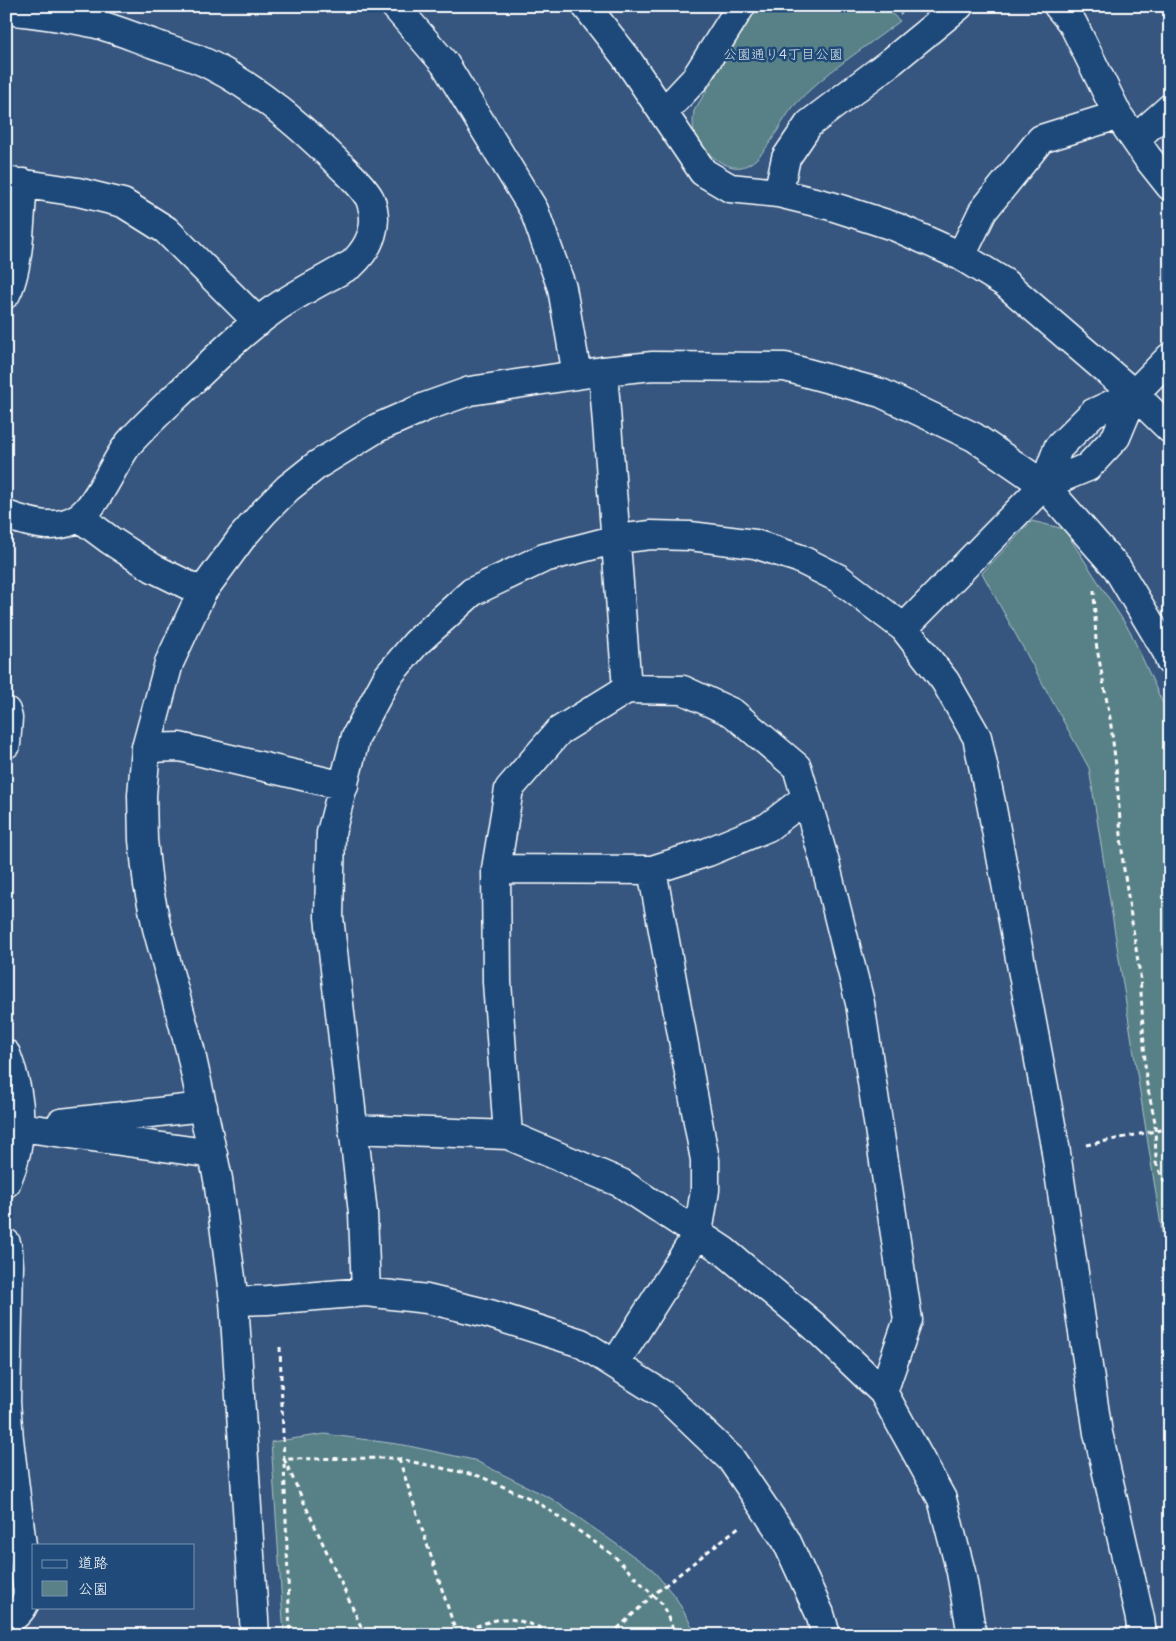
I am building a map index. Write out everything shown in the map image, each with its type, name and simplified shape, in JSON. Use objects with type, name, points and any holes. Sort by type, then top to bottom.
[{"type":"street","points":[[395,6],[445,64],[534,210],[562,288],[576,375]]},
{"type":"street","points":[[586,6],[625,56],[703,172],[730,188],[778,193],[831,206],[896,227],[961,256],[1005,283],[1134,394],[1170,429]]},
{"type":"street","points":[[664,112],[694,79],[740,6]]},
{"type":"street","points":[[778,193],[786,158],[809,124],[892,61],[959,6]]},
{"type":"street","points":[[1058,6],[1073,24],[1118,115],[1170,186]]},
{"type":"street","points":[[6,10],[94,23],[214,67],[269,102],[320,144],[360,185],[370,200],[374,230],[362,255],[352,264],[275,309],[238,338],[130,443],[90,507],[79,517],[66,523],[49,525],[34,524],[6,515]]},
{"type":"street","points":[[1135,139],[1170,108]]},
{"type":"street","points":[[961,256],[983,211],[1041,139],[1118,115]]},
{"type":"street","points":[[6,294],[10,288],[16,262],[14,182],[78,192],[123,203],[166,230],[258,322]]},
{"type":"street","points":[[904,628],[1044,485],[1058,448],[1093,413],[1134,394],[1170,357]]},
{"type":"street","points":[[255,1635],[234,1300],[213,1154],[190,1049],[157,928],[148,885],[143,840],[142,795],[146,748],[169,663],[202,592],[243,536],[264,512],[288,488],[317,465],[377,428],[425,407],[470,391],[604,371],[653,366],[786,367],[881,392],[974,437],[1044,485],[1117,568],[1167,652],[1170,661]]},
{"type":"street","points":[[604,371],[627,689]]},
{"type":"street","points":[[79,517],[153,568],[202,592]]},
{"type":"street","points":[[366,1292],[363,1213],[329,917],[331,833],[356,736],[388,676],[416,643],[472,592],[544,558],[617,539],[651,535],[690,536],[754,544],[798,558],[838,578],[904,628],[946,681],[977,737],[1056,1150],[1098,1433],[1142,1635]]},
{"type":"street","points":[[508,1135],[498,982],[496,869],[509,789],[559,731],[627,689],[683,690],[733,713],[797,767],[824,859],[860,1003],[908,1320],[883,1392]]},
{"type":"street","points":[[6,712],[8,718],[6,744]]},
{"type":"street","points":[[146,748],[180,747],[344,786]]},
{"type":"street","points":[[496,869],[652,870],[708,852],[768,827],[806,798]]},
{"type":"street","points":[[615,1364],[698,1233],[705,1190],[705,1160],[652,870]]},
{"type":"street","points":[[6,1054],[13,1072],[18,1094],[20,1127],[18,1149],[6,1183]]},
{"type":"street","points":[[20,1127],[203,1107]]},
{"type":"street","points":[[20,1127],[213,1154]]},
{"type":"street","points":[[353,1129],[508,1135],[621,1183],[724,1251],[813,1325],[883,1392],[942,1499],[961,1572],[972,1635]]},
{"type":"street","points":[[6,1242],[9,1266],[6,1402],[8,1439],[28,1580],[28,1594],[24,1607],[16,1616],[6,1622]]},
{"type":"street","points":[[234,1300],[267,1300],[366,1292],[427,1299],[490,1314],[581,1343],[665,1396],[731,1459],[786,1540],[820,1614],[826,1635]]},
{"type":"path","points":[[1094,589],[1096,644],[1110,718],[1116,766],[1123,864],[1140,975],[1146,1080],[1154,1122],[1156,1163],[1170,1194]]},
{"type":"path","points":[[1056,1150],[1170,1128]]},
{"type":"path","points":[[280,1347],[290,1635]]},
{"type":"path","points":[[284,1459],[399,1459],[479,1476],[536,1501],[613,1555],[662,1604],[676,1635]]},
{"type":"path","points":[[284,1459],[365,1635]]},
{"type":"path","points":[[399,1459],[458,1635],[472,1627],[505,1619],[538,1626],[557,1635]]},
{"type":"path","points":[[611,1635],[653,1595],[740,1526]]},
{"type":"green space","name":"公園通り4丁目公園","points":[[758,6],[883,6],[900,21],[830,72],[804,95],[793,107],[766,148],[753,162],[745,166],[731,167],[710,155],[699,143],[694,131],[694,111]]},
{"type":"green space","points":[[1032,521],[1064,529],[1130,631],[1170,719],[1170,1283],[1089,768],[982,573]]},
{"type":"green space","points":[[325,1434],[404,1445],[474,1460],[552,1499],[652,1569],[676,1598],[697,1635],[284,1635],[271,1442]]}]
